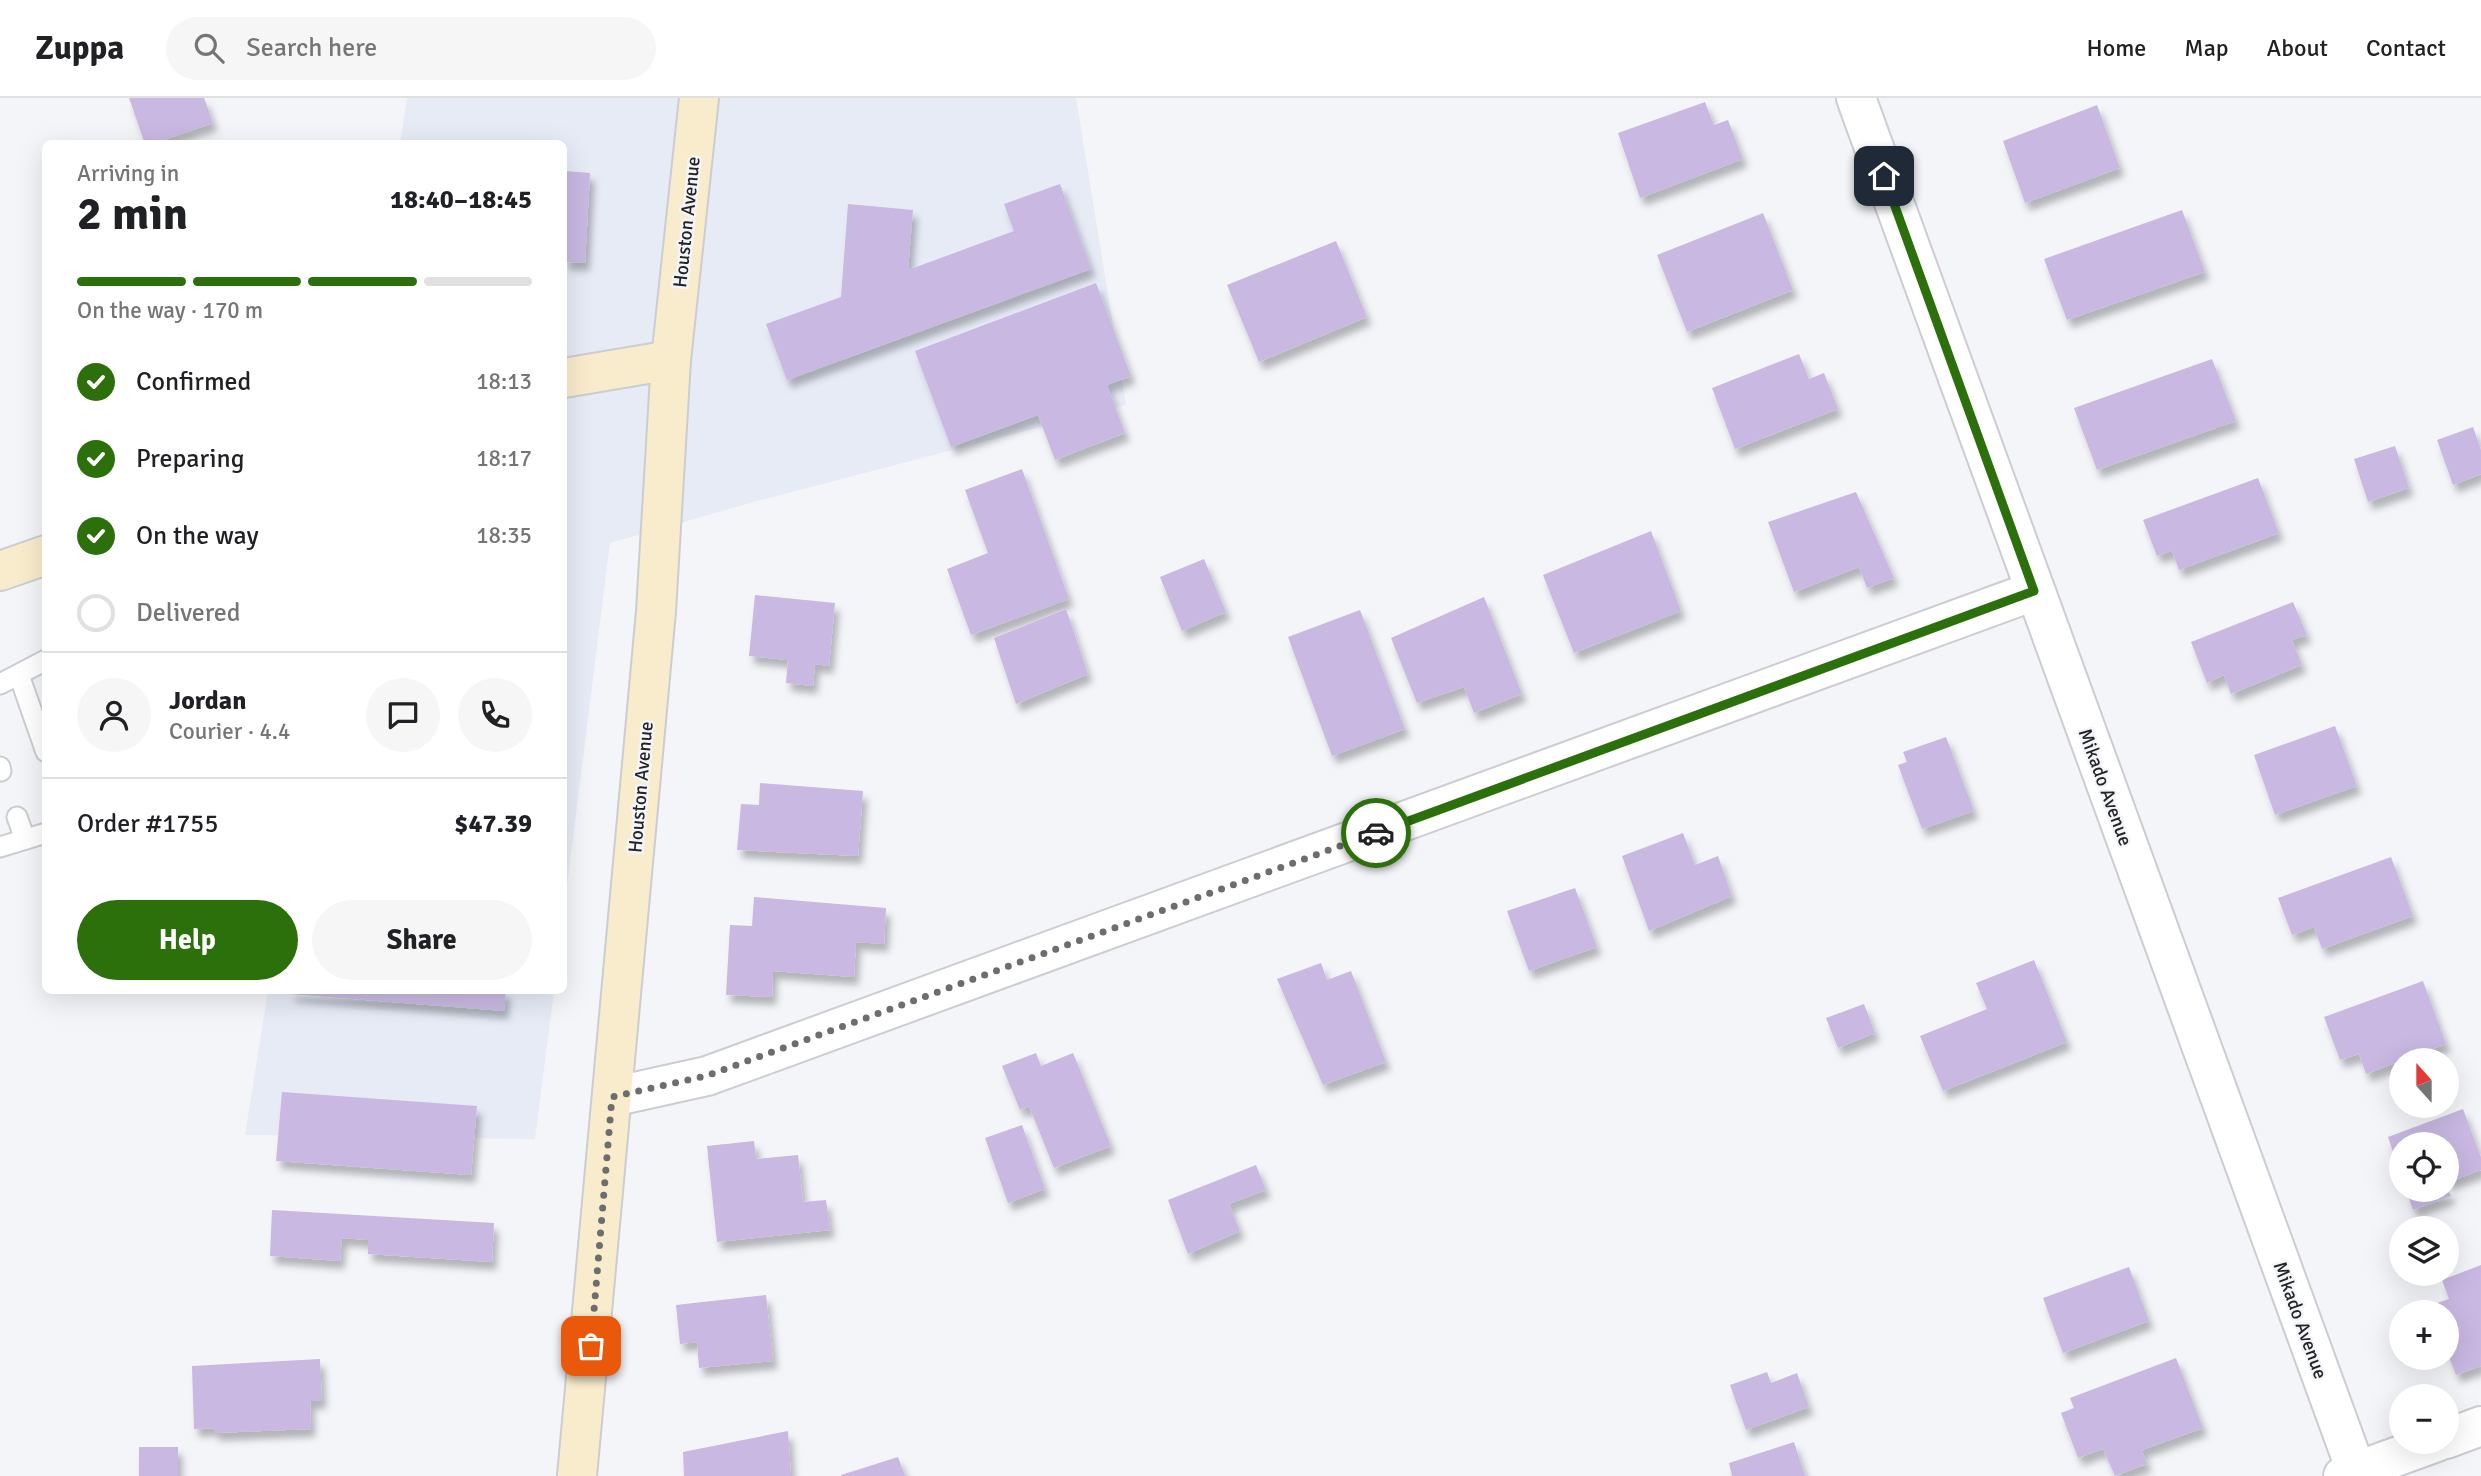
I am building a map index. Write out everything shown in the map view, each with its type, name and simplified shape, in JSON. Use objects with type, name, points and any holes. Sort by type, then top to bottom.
[{"type":"street","name":"Houston Avenue","points":[[578,1476],[656,611],[671,360],[699,98]]},
{"type":"street","name":"Mikado Avenue","points":[[1856,98],[2352,1474]]},
{"type":"street","points":[[567,377],[671,360]]},
{"type":"street","points":[[0,571],[42,556]]},
{"type":"street","points":[[612,1097],[719,1071],[2034,591]]},
{"type":"street","points":[[2459,1434],[2481,1426]]},
{"type":"street","points":[[2352,1474],[2405,1454]]},
{"type":"lane","points":[[0,684],[42,662]]},
{"type":"lane","points":[[19,675],[42,741]]},
{"type":"lane","points":[[17,817],[25,839]]},
{"type":"lane","points":[[0,847],[42,834]]},
{"type":"shaded area","points":[[407,98],[1076,98],[1126,405],[757,501],[610,543],[567,887],[567,140],[401,140]]},
{"type":"shaded area","points":[[268,994],[554,994],[535,1139],[245,1135]]},
{"type":"building","points":[[129,98],[204,98],[213,123],[164,140],[144,140]]},
{"type":"building","points":[[1705,102],[1714,125],[1728,120],[1743,159],[1640,198],[1618,133]]},
{"type":"building","points":[[2097,105],[2120,168],[2025,203],[2003,141]]},
{"type":"building","points":[[567,171],[590,173],[585,263],[567,262]]},
{"type":"building","points":[[1060,184],[1091,269],[787,380],[766,324],[841,297],[848,204],[913,210],[908,270],[1014,231],[1004,204]]},
{"type":"building","points":[[2182,210],[2205,272],[2067,320],[2044,259]]},
{"type":"building","points":[[1763,213],[1793,290],[1687,332],[1657,255]]},
{"type":"building","points":[[1336,241],[1367,317],[1259,362],[1227,285]]},
{"type":"building","points":[[1096,283],[1131,376],[1107,385],[1125,433],[1055,460],[1038,415],[951,447],[915,351]]},
{"type":"building","points":[[1799,354],[1809,379],[1824,373],[1838,409],[1735,449],[1712,388]]},
{"type":"building","points":[[2212,359],[2236,421],[2097,470],[2074,408]]},
{"type":"building","points":[[2473,427],[2481,450],[2481,474],[2453,485],[2437,440]]},
{"type":"building","points":[[2395,446],[2409,488],[2368,502],[2354,459]]},
{"type":"building","points":[[1022,469],[1069,599],[971,635],[947,569],[988,553],[965,490]]},
{"type":"building","points":[[2258,478],[2279,533],[2179,570],[2172,551],[2157,556],[2143,520]]},
{"type":"building","points":[[1856,492],[1894,578],[1867,588],[1859,567],[1794,592],[1768,522]]},
{"type":"building","points":[[1651,531],[1681,611],[1574,653],[1543,575]]},
{"type":"building","points":[[1204,559],[1226,612],[1182,631],[1160,577]]},
{"type":"building","points":[[755,595],[835,603],[829,666],[815,664],[813,686],[786,683],[788,660],[749,656]]},
{"type":"building","points":[[1484,597],[1522,694],[1474,713],[1464,687],[1417,703],[1391,638]]},
{"type":"building","points":[[2293,602],[2307,635],[2292,640],[2302,665],[2231,694],[2224,675],[2207,683],[2191,642]]},
{"type":"building","points":[[1066,609],[1088,674],[1016,704],[994,638]]},
{"type":"building","points":[[1360,610],[1405,729],[1332,756],[1288,637]]},
{"type":"building","points":[[2335,726],[2357,786],[2275,815],[2254,755]]},
{"type":"building","points":[[1946,737],[1974,811],[1922,829],[1898,765],[1907,762],[1903,752]]},
{"type":"building","points":[[760,783],[863,791],[858,856],[737,850],[741,804],[759,805]]},
{"type":"building","points":[[1683,833],[1695,865],[1718,856],[1732,896],[1649,931],[1622,856]]},
{"type":"building","points":[[2391,857],[2413,916],[2322,949],[2314,927],[2292,935],[2278,898]]},
{"type":"building","points":[[1575,888],[1597,947],[1529,971],[1507,911]]},
{"type":"building","points":[[754,897],[886,908],[884,944],[856,942],[854,977],[773,971],[772,997],[726,995],[730,925],[752,926]]},
{"type":"building","points":[[2034,960],[2067,1042],[1943,1091],[1920,1036],[1987,1009],[1976,983]]},
{"type":"building","points":[[1321,963],[1327,980],[1351,971],[1386,1062],[1323,1085],[1277,979]]},
{"type":"building","points":[[2423,981],[2446,1044],[2435,1048],[2389,1048],[2389,1065],[2366,1074],[2359,1054],[2340,1060],[2324,1017]]},
{"type":"building","points":[[290,994],[506,994],[504,1011]]},
{"type":"building","points":[[1864,1004],[1875,1033],[1838,1048],[1826,1018]]},
{"type":"building","points":[[1036,1053],[1041,1066],[1073,1053],[1111,1146],[1054,1168],[1029,1106],[1020,1110],[1002,1066]]},
{"type":"building","points":[[282,1092],[477,1106],[471,1175],[276,1161]]},
{"type":"building","points":[[2463,1109],[2481,1157],[2481,1170],[2459,1178],[2459,1132],[2401,1132],[2439,1118],[2459,1118],[2459,1110]]},
{"type":"building","points":[[1022,1125],[1045,1189],[1008,1203],[985,1138]]},
{"type":"building","points":[[754,1141],[756,1159],[798,1155],[803,1202],[826,1200],[830,1230],[717,1242],[707,1146]]},
{"type":"building","points":[[1256,1165],[1266,1190],[1229,1204],[1240,1231],[1188,1254],[1168,1200]]},
{"type":"building","points":[[2410,1202],[2435,1202],[2413,1210]]},
{"type":"building","points":[[272,1210],[494,1223],[492,1262],[368,1254],[368,1240],[342,1238],[340,1261],[270,1256]]},
{"type":"building","points":[[2481,1265],[2481,1366],[2456,1375],[2454,1370],[2459,1370],[2459,1300],[2446,1300],[2449,1299],[2444,1286],[2459,1286],[2459,1273]]},
{"type":"building","points":[[2129,1267],[2149,1321],[2063,1353],[2043,1298]]},
{"type":"building","points":[[766,1295],[773,1361],[699,1368],[697,1342],[680,1344],[676,1305]]},
{"type":"building","points":[[2176,1358],[2203,1428],[2142,1450],[2147,1464],[2115,1476],[2103,1449],[2078,1458],[2061,1413],[2074,1408],[2070,1398]]},
{"type":"building","points":[[320,1359],[322,1401],[310,1401],[311,1429],[214,1433],[215,1428],[194,1429],[192,1366]]},
{"type":"building","points":[[1767,1372],[1771,1383],[1797,1373],[1809,1407],[1746,1430],[1730,1385]]},
{"type":"building","points":[[788,1431],[791,1476],[684,1476],[683,1452]]},
{"type":"building","points":[[1794,1442],[1805,1476],[1732,1476],[1729,1463]]},
{"type":"building","points":[[139,1447],[178,1447],[178,1476],[139,1476]]},
{"type":"building","points":[[898,1457],[905,1476],[841,1476],[841,1475]]},
{"type":"way so far","points":[[591,1346],[612,1097],[706,1076],[1376,833]]},
{"type":"route","points":[[1376,833],[2034,591],[1884,176]]}]
